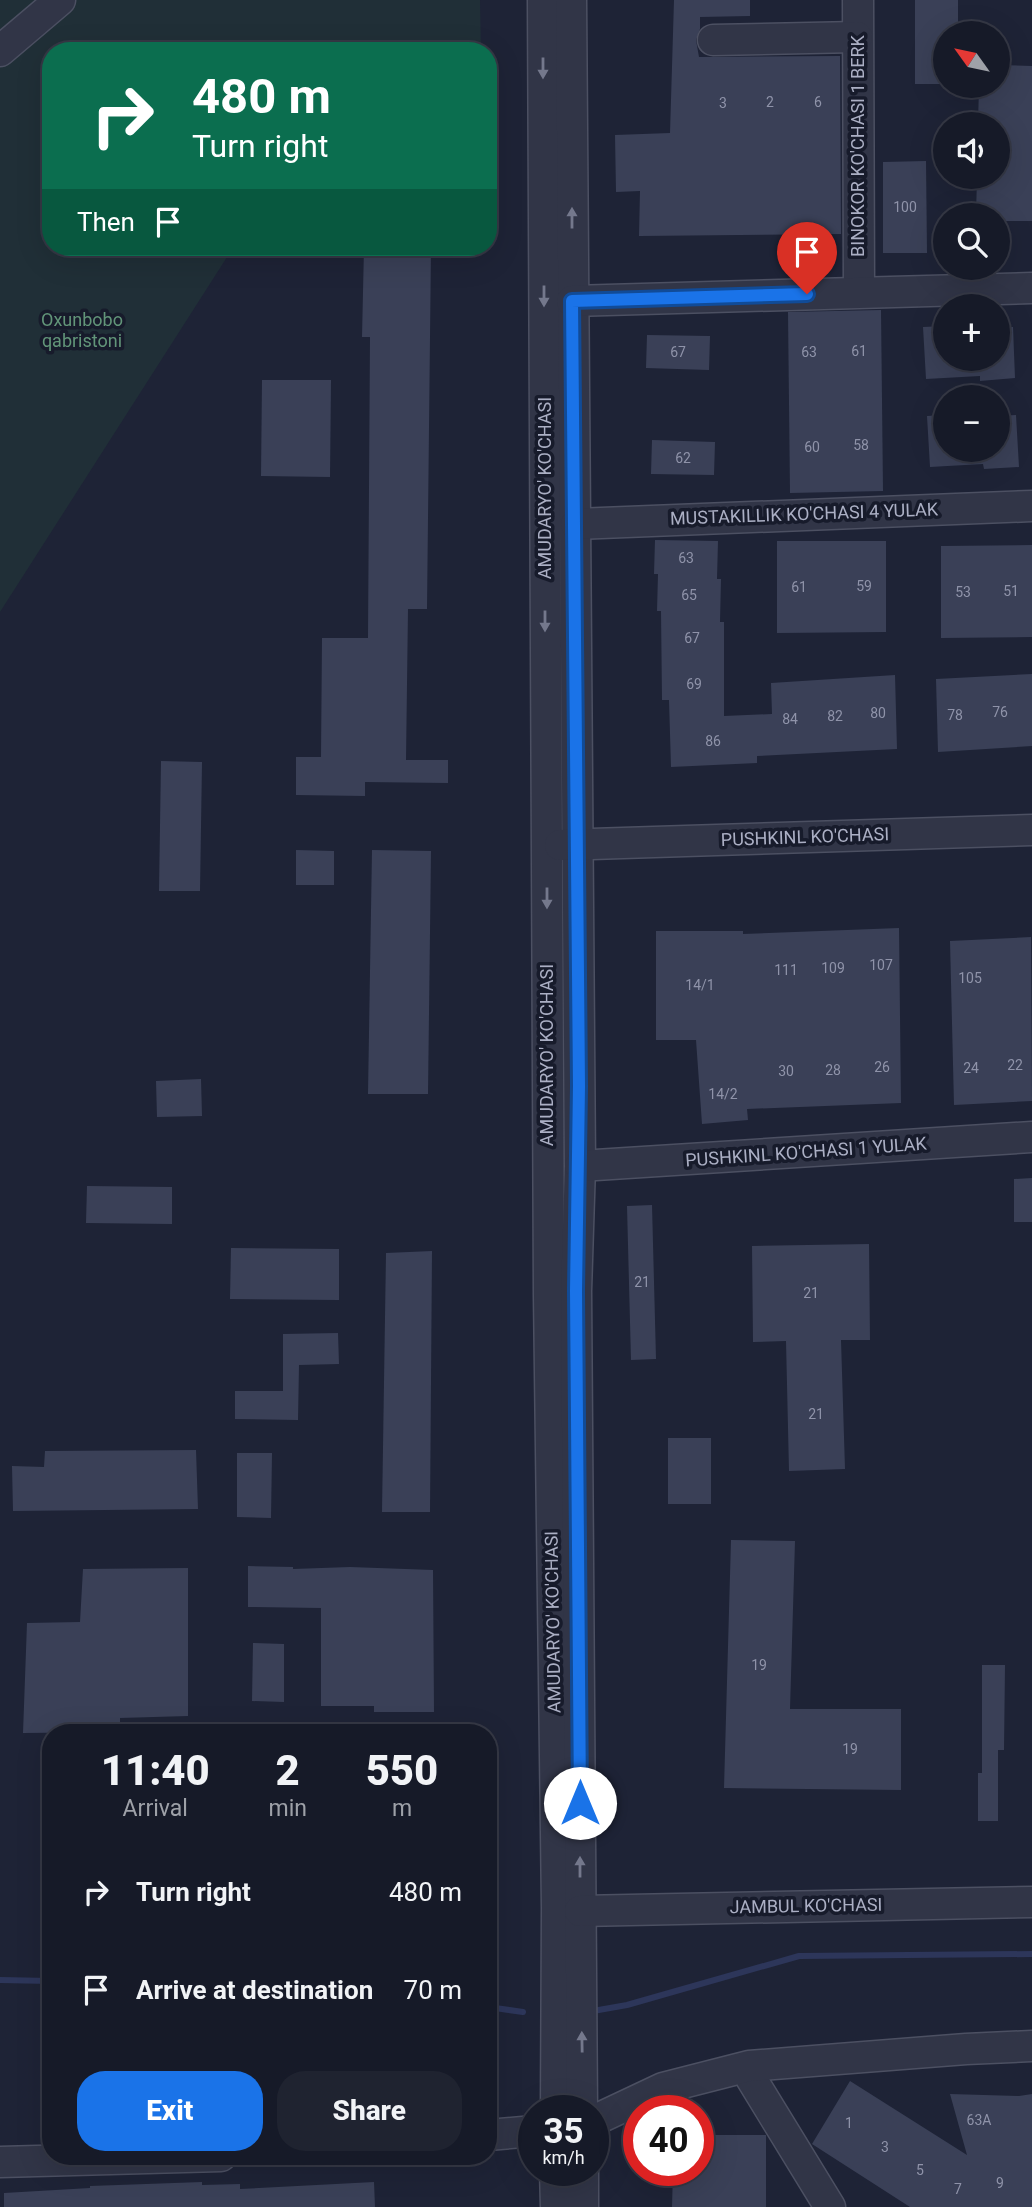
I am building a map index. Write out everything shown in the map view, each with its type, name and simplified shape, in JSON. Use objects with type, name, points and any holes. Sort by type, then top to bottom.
[{"type":"street","points":[[0,51],[60,0]]},
{"type":"street","name":"AMUDARYO' KO'CHASI","points":[[543,0],[549,1295],[557,1903],[555,2095]]},
{"type":"street","points":[[570,0],[580,1166],[576,1304],[582,2095]]},
{"type":"street","name":"BINOKOR KO'CHASI 1 BERK","points":[[858,0],[859,292]]},
{"type":"street","points":[[713,40],[857,37]]},
{"type":"street","points":[[572,301],[1032,288]]},
{"type":"street","name":"MUSTAKILLIK KO'CHASI 4 YULAK","points":[[576,524],[1032,506]]},
{"type":"street","name":"PUSHKINL KO'CHASI","points":[[546,846],[1032,830]]},
{"type":"street","name":"PUSHKINL KO'CHASI 1 YULAK","points":[[580,1166],[1032,1137]]},
{"type":"street","name":"JAMBUL KO'CHASI","points":[[580,1911],[1032,1902]]},
{"type":"street","points":[[609,2113],[663,2088],[749,2066],[1032,2046]]},
{"type":"street","points":[[751,2078],[830,2207]]},
{"type":"street","points":[[497,2134],[518,2132]]},
{"type":"street","points":[[0,2162],[42,2161]]},
{"type":"street","points":[[555,2186],[556,2207]]},
{"type":"street","points":[[583,2186],[583,2207]]},
{"type":"green space","name":"Oxunbobo qabristoni","points":[[0,0],[480,0],[481,42],[42,42],[42,256],[228,256],[0,612]]},
{"type":"building","points":[[674,0],[750,0],[750,16],[700,17],[696,40],[699,57],[840,56],[841,234],[639,236],[640,191],[616,192],[615,135],[670,133]]},
{"type":"building","points":[[915,0],[958,0],[958,21],[933,21],[933,84],[915,84]]},
{"type":"building","points":[[1010,65],[1032,66],[1032,221],[1010,221],[1010,203],[976,203],[977,189],[1010,189],[1010,112],[978,112],[979,98],[1010,98]]},
{"type":"building","points":[[926,161],[927,253],[883,253],[883,162]]},
{"type":"building","points":[[364,256],[431,256],[427,609],[408,609],[406,760],[448,760],[448,783],[365,782],[365,796],[296,795],[296,757],[321,757],[322,638],[368,638],[370,337],[362,337]]},
{"type":"building","points":[[881,310],[883,491],[790,493],[788,312]]},
{"type":"building","points":[[923,327],[933,327],[933,371],[1010,371],[1010,327],[1013,327],[1015,378],[980,381],[980,376],[926,379]]},
{"type":"building","points":[[647,335],[710,336],[709,370],[646,368]]},
{"type":"building","points":[[262,380],[331,380],[330,477],[261,476]]},
{"type":"building","points":[[1010,415],[1016,415],[1019,467],[984,469],[983,464],[930,467],[927,416],[933,416],[933,462],[1010,462]]},
{"type":"building","points":[[652,440],[715,442],[714,475],[651,474]]},
{"type":"building","points":[[655,540],[718,541],[720,622],[724,622],[724,716],[772,714],[771,683],[895,675],[897,749],[757,756],[757,763],[671,767],[669,700],[662,700],[661,611],[657,611]]},
{"type":"building","points":[[777,541],[886,541],[886,632],[777,633]]},
{"type":"building","points":[[1032,545],[1032,637],[941,638],[941,546]]},
{"type":"building","points":[[1032,674],[1032,746],[938,752],[936,679]]},
{"type":"building","points":[[161,761],[202,762],[200,891],[159,891]]},
{"type":"building","points":[[296,850],[334,851],[334,885],[296,885]]},
{"type":"building","points":[[372,850],[431,851],[428,1094],[368,1094]]},
{"type":"building","points":[[899,928],[901,1103],[747,1109],[748,1120],[702,1124],[696,1040],[656,1040],[656,931],[743,931],[743,934]]},
{"type":"building","points":[[1031,937],[1032,1101],[954,1105],[950,941]]},
{"type":"building","points":[[201,1079],[202,1116],[157,1117],[156,1081]]},
{"type":"building","points":[[1032,1178],[1032,1222],[1014,1222],[1014,1179]]},
{"type":"building","points":[[87,1186],[172,1187],[172,1224],[86,1223]]},
{"type":"building","points":[[652,1205],[656,1359],[631,1360],[627,1206]]},
{"type":"building","points":[[869,1244],[870,1340],[841,1340],[845,1469],[789,1471],[786,1341],[753,1342],[752,1246]]},
{"type":"building","points":[[231,1248],[339,1249],[339,1300],[230,1299]]},
{"type":"building","points":[[432,1251],[430,1512],[382,1512],[386,1253]]},
{"type":"building","points":[[338,1333],[339,1364],[299,1365],[298,1420],[235,1419],[235,1391],[283,1391],[283,1334]]},
{"type":"building","points":[[668,1438],[711,1438],[711,1504],[668,1504]]},
{"type":"building","points":[[196,1450],[198,1509],[13,1511],[12,1466],[44,1467],[45,1451]]},
{"type":"building","points":[[237,1453],[272,1453],[271,1518],[237,1517]]},
{"type":"building","points":[[731,1540],[795,1541],[790,1709],[901,1709],[901,1790],[724,1788]]},
{"type":"building","points":[[248,1566],[433,1570],[434,1712],[374,1712],[374,1706],[321,1706],[321,1608],[248,1607]]},
{"type":"building","points":[[188,1568],[188,1716],[120,1718],[120,1724],[42,1724],[42,1733],[23,1733],[27,1623],[80,1622],[83,1569]]},
{"type":"building","points":[[253,1643],[284,1644],[284,1702],[252,1701]]},
{"type":"building","points":[[982,1665],[1005,1665],[1004,1750],[998,1750],[998,1821],[978,1821],[978,1773],[982,1773]]},
{"type":"building","points":[[850,2081],[967,2155],[950,2094],[1032,2094],[1032,2207],[910,2207],[812,2144]]},
{"type":"building","points":[[714,2135],[766,2135],[766,2207],[672,2207],[673,2186],[714,2186]]},
{"type":"building","points":[[202,2182],[202,2185],[240,2184],[240,2189],[374,2182],[375,2207],[4,2207],[4,2193],[90,2186]]},
{"type":"waterway","points":[[593,2011],[627,2005],[799,1956],[1032,1954]]},
{"type":"waterway","points":[[0,1980],[42,1981]]},
{"type":"waterway","points":[[497,2008],[523,2012]]},
{"type":"route","points":[[580,1803],[576,1291],[580,1166],[572,301],[807,294]]}]
